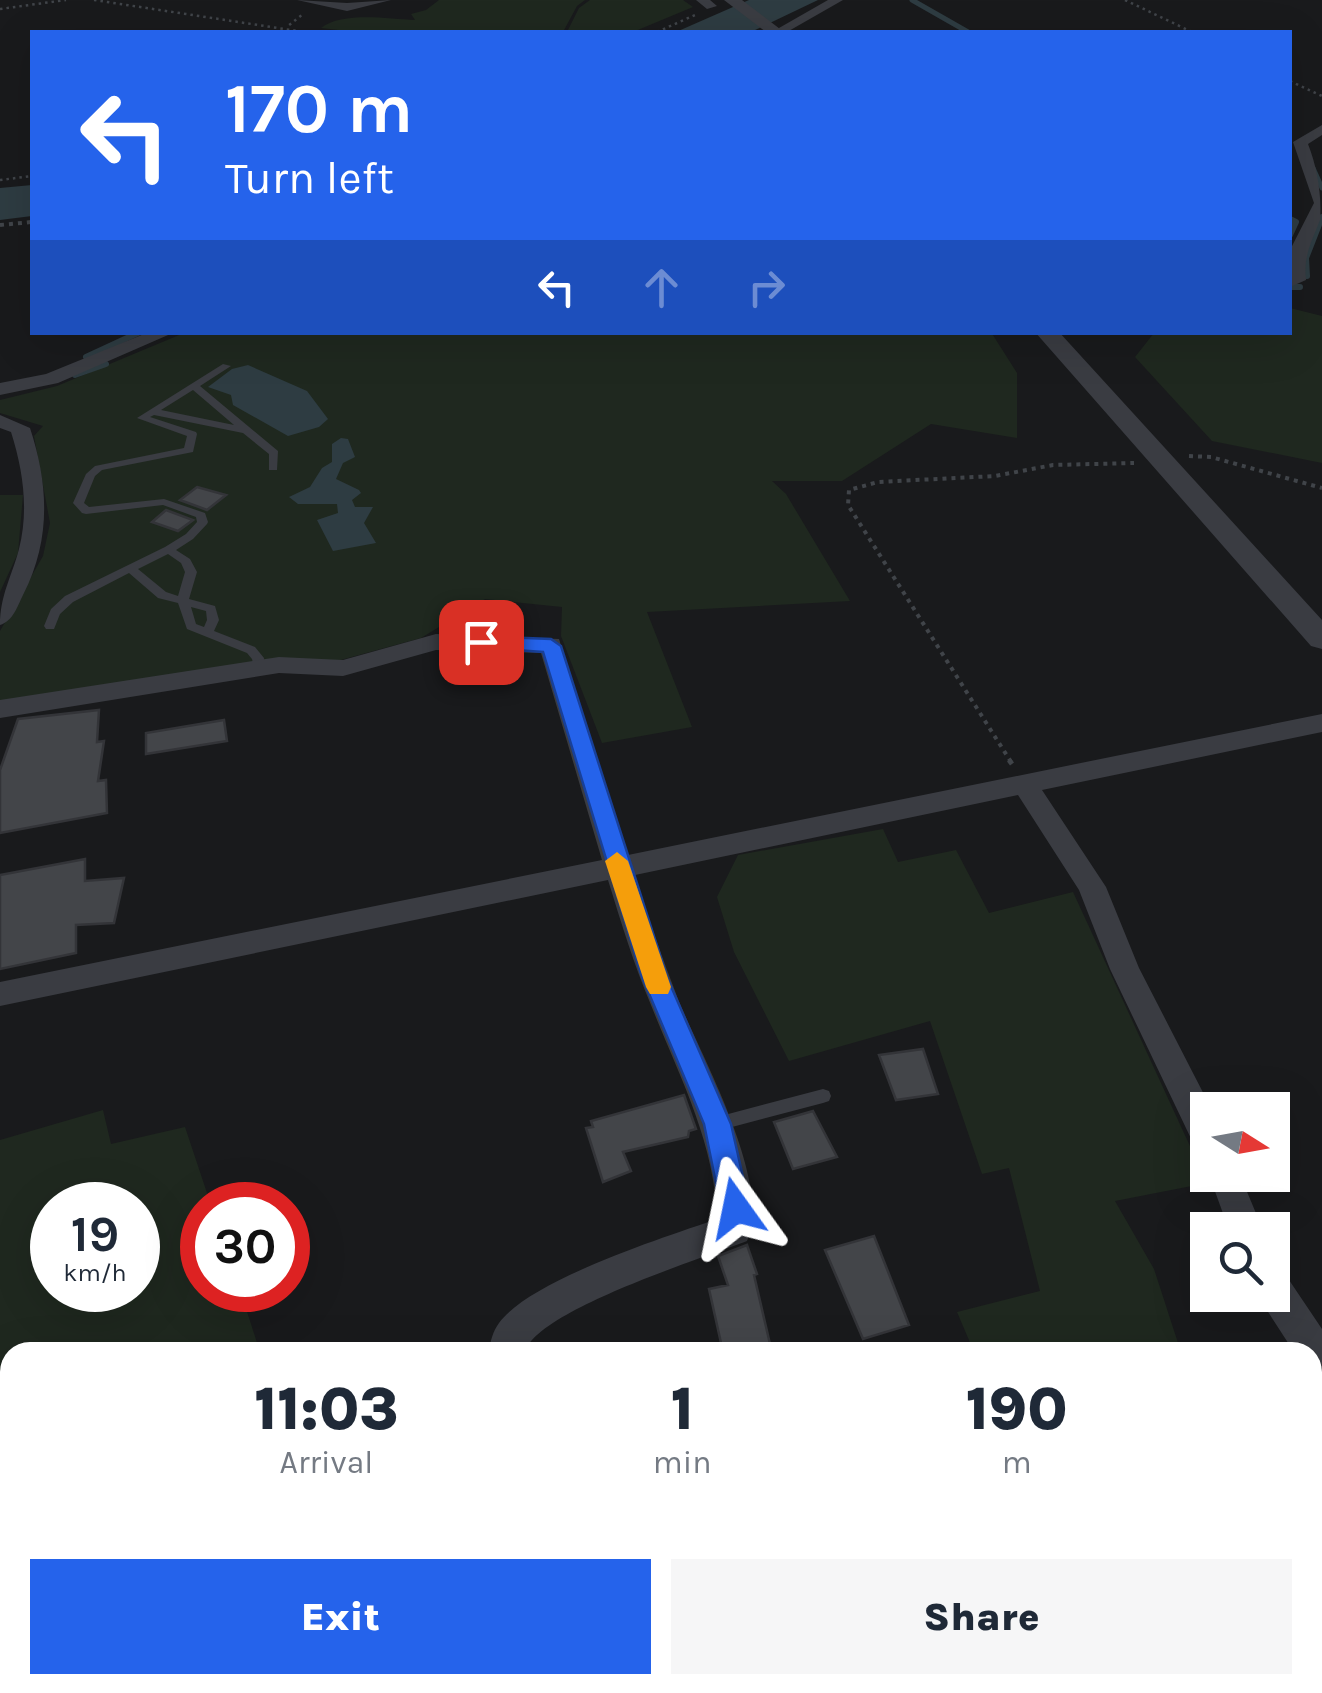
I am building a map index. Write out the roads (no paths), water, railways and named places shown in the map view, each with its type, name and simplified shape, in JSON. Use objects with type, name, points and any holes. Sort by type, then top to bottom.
[{"type":"street","points":[[303,0],[347,7],[385,0]]},
{"type":"street","points":[[732,0],[774,30]]},
{"type":"street","points":[[777,30],[836,0]]},
{"type":"street","points":[[1292,282],[1298,280],[1296,263],[1309,224],[1322,203],[1300,142],[1322,129]]},
{"type":"street","points":[[0,388],[51,378],[158,335]]},
{"type":"street","points":[[1049,335],[1322,639]]},
{"type":"street","points":[[0,421],[20,428],[37,514],[28,562],[0,617]]},
{"type":"street","points":[[0,709],[80,700],[279,665],[343,668],[436,642],[551,646],[654,977],[717,1124],[736,1208],[735,1230],[647,1259],[592,1285],[525,1322],[510,1342]]},
{"type":"street","points":[[0,994],[1322,723]]},
{"type":"street","points":[[1025,785],[1092,887],[1124,970],[1190,1098]]},
{"type":"street","points":[[1289,1312],[1309,1342]]},
{"type":"lane","points":[[50,626],[53,612],[69,596],[170,551],[198,530],[203,522],[201,515],[164,502],[86,511],[78,503],[91,474],[99,468],[189,450],[192,434],[142,418],[226,366]]},
{"type":"lane","points":[[194,386],[274,453],[273,468]]},
{"type":"lane","points":[[154,412],[249,430]]},
{"type":"lane","points":[[170,551],[186,561],[191,572],[183,600],[191,626],[251,650],[260,668]]},
{"type":"lane","points":[[132,570],[150,588],[211,609],[213,620],[206,632]]},
{"type":"lane","points":[[717,1124],[823,1096]]},
{"type":"waterway","points":[[912,0],[964,30]]},
{"type":"waterway","points":[[1313,168],[1322,188]]},
{"type":"waterway","points":[[1307,276],[1306,258],[1322,217]]},
{"type":"waterway","points":[[1292,220],[1296,222],[1292,231]]},
{"type":"waterway","points":[[1292,287],[1300,287]]},
{"type":"waterway","points":[[86,357],[134,335]]},
{"type":"waterway","points":[[75,375],[106,364]]}]
